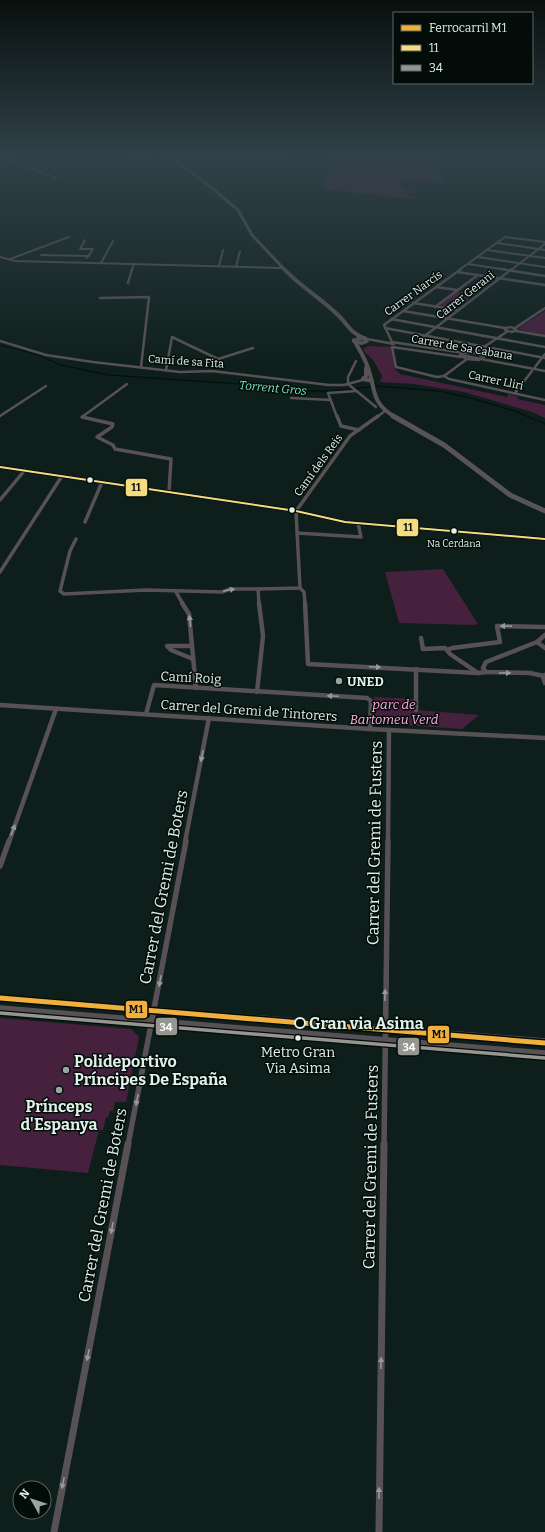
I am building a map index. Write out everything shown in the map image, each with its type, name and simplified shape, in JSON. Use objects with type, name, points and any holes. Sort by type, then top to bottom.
[{"type":"street","points":[[247,226],[252,235],[301,286],[339,316],[354,333],[362,337]]},
{"type":"street","points":[[10,260],[69,237]]},
{"type":"street","name":"Carrer Narcís","points":[[413,345],[392,342],[385,328],[385,323],[507,237],[545,243]]},
{"type":"street","points":[[85,262],[92,249],[80,249],[86,240]]},
{"type":"street","points":[[101,263],[113,241]]},
{"type":"street","points":[[497,243],[545,250]]},
{"type":"street","name":"Carrer Gerani","points":[[413,345],[545,243]]},
{"type":"street","points":[[219,266],[223,250]]},
{"type":"street","points":[[487,250],[545,258]]},
{"type":"street","points":[[236,267],[240,252]]},
{"type":"street","points":[[41,254],[89,256]]},
{"type":"street","points":[[478,257],[545,267]]},
{"type":"street","points":[[0,258],[10,260],[283,268]]},
{"type":"street","points":[[128,283],[134,264]]},
{"type":"street","points":[[468,264],[545,276]]},
{"type":"street","points":[[457,272],[545,285]]},
{"type":"street","points":[[435,306],[478,275]]},
{"type":"street","points":[[436,287],[457,290]]},
{"type":"street","points":[[100,298],[149,297],[141,367]]},
{"type":"street","points":[[413,303],[458,310]]},
{"type":"street","points":[[515,329],[545,308]]},
{"type":"street","points":[[403,311],[448,318],[506,330],[515,329],[545,336]]},
{"type":"street","points":[[391,319],[545,347]]},
{"type":"street","points":[[385,328],[544,358]]},
{"type":"street","points":[[413,345],[462,355],[475,353],[498,338],[506,330]]},
{"type":"street","points":[[354,333],[354,340]]},
{"type":"street","points":[[166,370],[172,337],[218,359],[253,348]]},
{"type":"street","points":[[354,340],[362,337]]},
{"type":"street","points":[[362,337],[363,342],[360,352],[368,366],[377,402],[385,411],[444,445],[510,495],[545,511]]},
{"type":"street","points":[[354,340],[363,342]]},
{"type":"street","name":"Camí de sa Fita","points":[[0,341],[46,356],[180,372],[212,371],[329,385],[349,385],[363,379]]},
{"type":"street","name":"Carrer de Sa Cabana","points":[[363,342],[376,341],[481,357],[545,371]]},
{"type":"street","name":"Carrer Lliri","points":[[462,355],[392,347],[396,367],[437,377],[444,376],[449,379],[545,400]]},
{"type":"street","points":[[475,353],[481,357],[535,367],[545,371]]},
{"type":"street","points":[[535,367],[544,358],[545,354]]},
{"type":"street","points":[[462,355],[467,360]]},
{"type":"street","points":[[476,360],[481,357]]},
{"type":"street","points":[[444,376],[467,360],[476,360],[532,371],[545,371]]},
{"type":"street","points":[[356,361],[348,378],[349,385],[376,407]]},
{"type":"street","points":[[368,366],[366,368],[366,376],[363,379],[372,380]]},
{"type":"street","points":[[515,393],[532,371]]},
{"type":"street","points":[[127,384],[82,417],[113,424],[112,427],[97,437],[113,445],[115,449],[171,459],[169,492]]},
{"type":"street","points":[[0,416],[46,386]]},
{"type":"street","points":[[356,391],[328,393],[341,426],[359,430]]},
{"type":"street","points":[[291,398],[331,400]]},
{"type":"street","name":"Camí dels Reis","points":[[0,467],[296,511],[350,436],[385,411]]},
{"type":"street","points":[[0,500],[25,470]]},
{"type":"street","points":[[0,572],[62,476]]},
{"type":"street","points":[[85,522],[102,482]]},
{"type":"street","points":[[545,539],[358,523],[296,511],[300,588],[304,592],[308,664],[478,673],[486,672],[495,674],[528,673],[545,679]]},
{"type":"street","points":[[297,533],[361,537],[358,523]]},
{"type":"street","points":[[76,539],[70,547],[65,578],[60,591],[64,594],[146,590],[176,592],[222,592],[230,589],[300,588]]},
{"type":"street","points":[[257,692],[263,636],[256,591],[258,589]]},
{"type":"street","points":[[176,592],[189,614],[196,688]]},
{"type":"street","points":[[447,650],[452,648],[500,642],[497,626],[545,626]]},
{"type":"street","points":[[486,672],[484,668],[486,662],[537,642],[545,635]]},
{"type":"street","points":[[421,638],[424,649],[445,648],[450,654],[478,673]]},
{"type":"street","points":[[537,642],[545,648]]},
{"type":"street","points":[[192,646],[167,646],[171,650],[193,659]]},
{"type":"street","points":[[416,669],[416,710]]},
{"type":"street","name":"Camí Roig","points":[[146,714],[154,686],[367,698],[371,701],[370,729]]},
{"type":"street","name":"Carrer del Gremi de Tintorers","points":[[0,705],[370,729],[545,738]]},
{"type":"street","points":[[0,866],[56,709]]},
{"type":"street","name":"Carrer del Gremi de Boters","points":[[54,1532],[209,718]]},
{"type":"street","name":"Carrer del Gremi de Fusters","points":[[379,1532],[384,1027],[389,730]]},
{"type":"street","points":[[0,997],[545,1041]]},
{"type":"street","points":[[0,1008],[545,1053]]},
{"type":"green space","points":[[457,292],[472,296],[461,304],[450,301],[446,304],[450,306],[448,307],[439,305]]},
{"type":"green space","points":[[545,311],[545,335],[518,328]]},
{"type":"green space","points":[[370,346],[392,347],[395,369],[400,374],[507,397],[508,394],[519,397],[517,399],[545,405],[545,418],[532,412],[464,392],[414,384],[380,382],[382,376],[374,361],[363,350]]},
{"type":"green space","points":[[443,569],[478,624],[399,623],[385,572]]},
{"type":"green space","name":"parc de Bartomeu Verd","points":[[374,697],[416,699],[416,710],[479,715],[462,729],[373,723]]},
{"type":"green space","name":"Prínceps d'Espanya","points":[[0,1018],[131,1029],[139,1037],[126,1102],[115,1102],[113,1111],[110,1111],[108,1117],[106,1117],[103,1130],[99,1130],[88,1173],[0,1165]]},
{"type":"waterway","name":"Torrent Gros","points":[[0,345],[38,355],[61,365],[109,375],[254,385],[292,391],[334,391],[377,386],[439,391],[471,398],[515,411],[545,424]]},
{"type":"rail line","name":"M1","points":[[0,998],[545,1043]]},
{"type":"transit line","name":"11","points":[[0,467],[296,511],[345,522],[545,539]]},
{"type":"transit line","name":"34","points":[[0,1013],[545,1058]]},
{"type":"place","name":"Na Cerdana","points":[[454,531]]},
{"type":"place","name":"UNED","points":[[339,681]]},
{"type":"place","name":"Gran via Asima","points":[[300,1023]]},
{"type":"place","name":"Metro Gran Via Asima","points":[[298,1038]]},
{"type":"place","name":"Polideportivo Príncipes De España","points":[[66,1070]]},
{"type":"place","name":"Prínceps d'Espanya","points":[[59,1090]]}]
